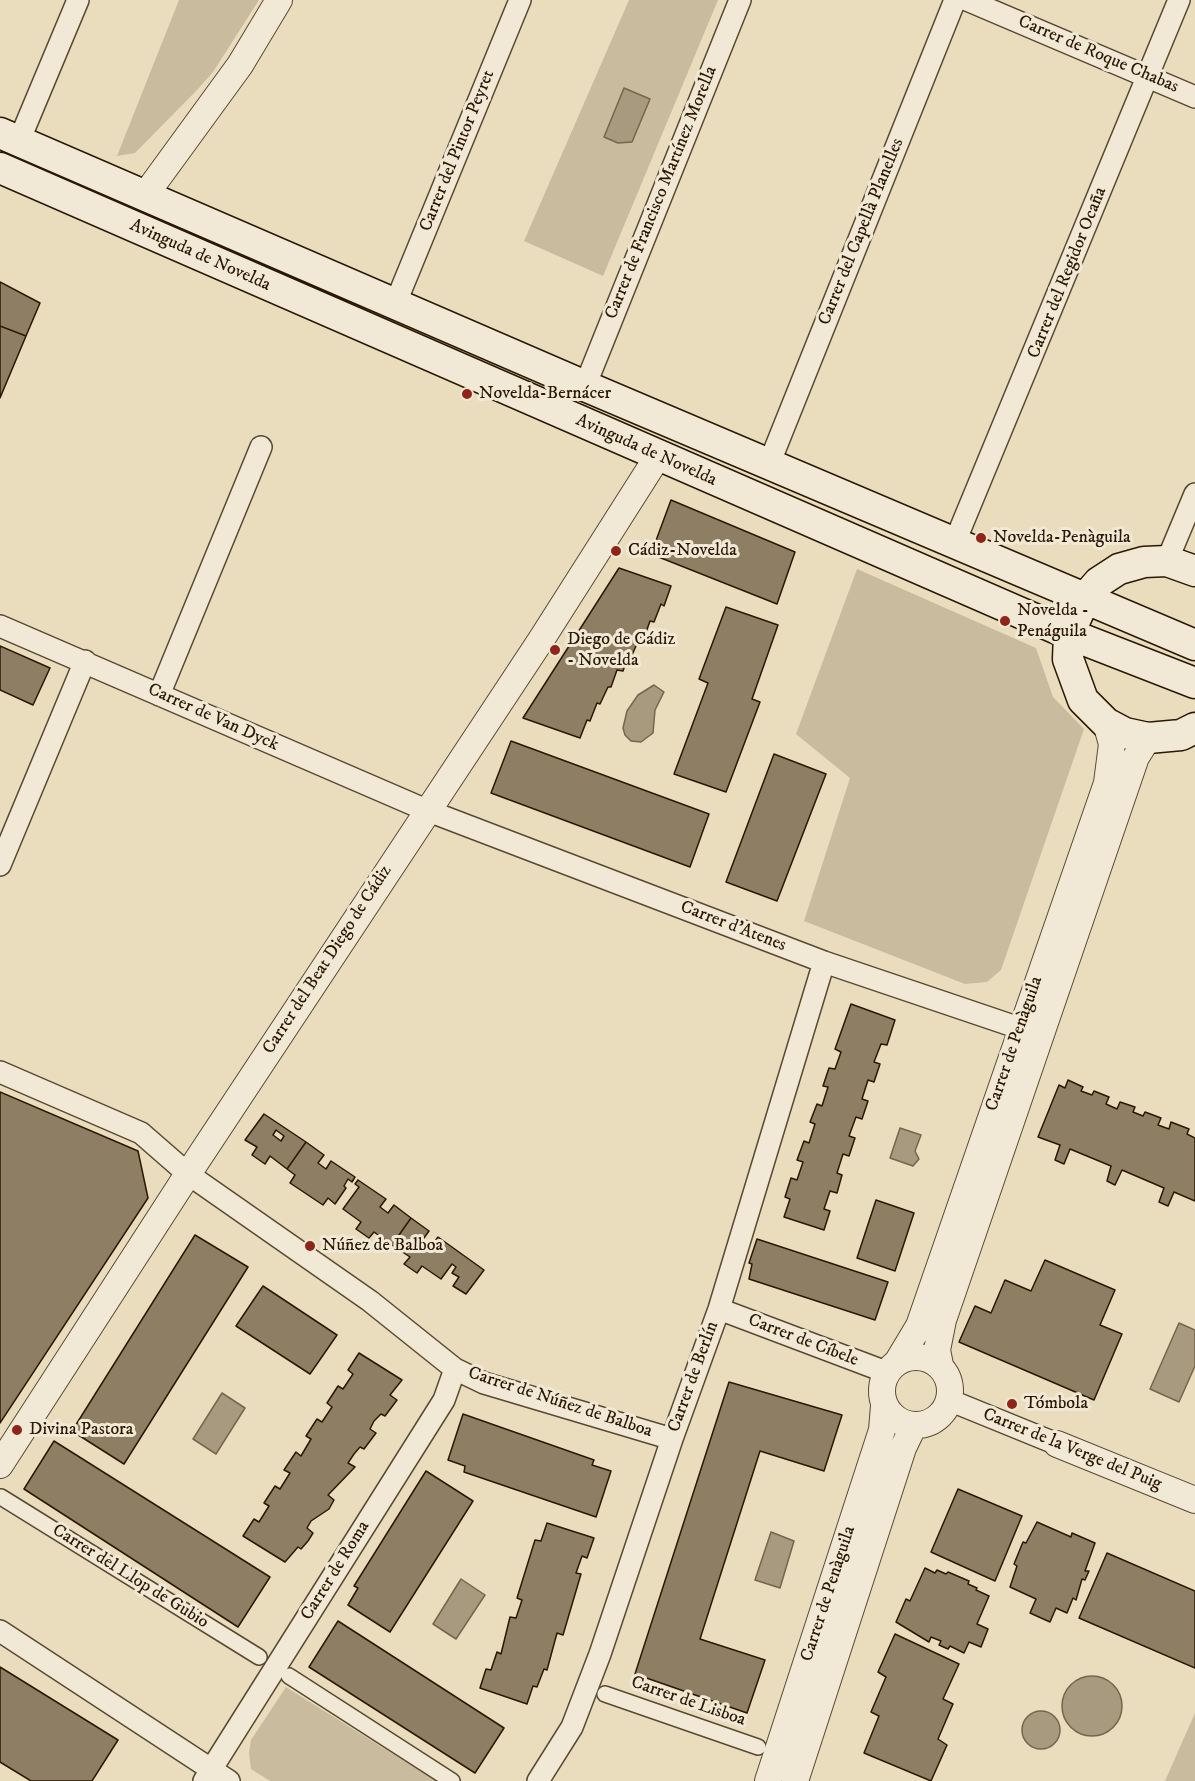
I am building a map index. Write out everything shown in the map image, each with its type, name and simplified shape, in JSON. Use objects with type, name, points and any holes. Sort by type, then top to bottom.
[{"type":"main road","name":"Avinguda de Novelda","points":[[9,137],[396,302],[585,386],[1195,645]]},
{"type":"main road","name":"Avinguda de Novelda","points":[[0,169],[1069,634],[1195,683]]},
{"type":"main road","points":[[1195,571],[1167,561],[1144,562],[1119,569],[1099,582],[1085,598],[1069,634],[1068,659],[1083,700],[1106,723],[1125,733],[1148,738],[1181,735],[1195,728]]},
{"type":"street","points":[[9,137],[78,0]]},
{"type":"street","points":[[146,194],[240,65],[279,0]]},
{"type":"street","name":"Carrer del Pintor Peyret","points":[[396,302],[520,0]]},
{"type":"street","name":"Carrer de Francisco Martínez Morella","points":[[585,386],[740,0]]},
{"type":"street","name":"Carrer del Capellà Planelles","points":[[770,464],[955,0]]},
{"type":"street","name":"Carrer de Roque Chabas","points":[[967,0],[1195,97]]},
{"type":"street","name":"Carrer del Regidor Ocaña","points":[[954,544],[1149,78],[1179,0]]},
{"type":"street","points":[[159,695],[261,447]]},
{"type":"street","name":"Carrer del Beat Diego de Cádiz","points":[[0,1465],[426,810],[541,640],[658,456]]},
{"type":"street","points":[[1167,561],[1195,494]]},
{"type":"street","name":"Carrer de Van Dyck","points":[[0,626],[426,810]]},
{"type":"street","points":[[0,866],[85,661]]},
{"type":"street","name":"Carrer de Penàguila","points":[[940,1365],[937,1350],[943,1320],[1107,783],[1112,744],[1106,723]]},
{"type":"street","name":"Carrer de Penàguila","points":[[892,1366],[919,1326],[1136,757],[1148,738]]},
{"type":"street","name":"Carrer d'Atenes","points":[[426,810],[824,962],[1031,1032]]},
{"type":"street","name":"Carrer de Berlín","points":[[537,1781],[572,1727],[600,1654],[672,1439],[719,1309],[824,962]]},
{"type":"street","name":"Carrer de Núñez de Balboa","points":[[0,1072],[141,1132],[188,1174],[370,1301],[455,1369],[484,1383],[672,1439]]},
{"type":"street","name":"Carrer de Cíbele","points":[[719,1309],[892,1366]]},
{"type":"street","points":[[920,1357],[940,1365],[950,1383],[949,1400],[941,1414],[928,1423],[914,1425],[898,1421],[884,1406],[881,1388],[892,1366],[920,1357]]},
{"type":"street","name":"Carrer de Roma","points":[[215,1777],[444,1400],[455,1369]]},
{"type":"street","name":"Carrer de la Verge del Puig","points":[[949,1400],[1195,1500]]},
{"type":"street","name":"Carrer de Penàguila","points":[[768,1781],[882,1430],[884,1406]]},
{"type":"street","name":"Carrer de Penàguila","points":[[795,1781],[903,1448],[914,1425]]},
{"type":"street","name":"Carrer del Llop de Gubio","points":[[1,1497],[259,1657]]},
{"type":"street","points":[[0,1631],[215,1777]]},
{"type":"street","points":[[289,1676],[452,1781]]},
{"type":"street","name":"Carrer de Lisboa","points":[[605,1695],[758,1747]]},
{"type":"shaded area","points":[[179,0],[259,0],[213,72],[198,89],[135,153],[117,156]]},
{"type":"shaded area","points":[[629,0],[718,0],[603,276],[524,241]]},
{"type":"shaded area","points":[[624,88],[650,99],[632,142],[618,143],[604,137]]},
{"type":"shaded area","points":[[857,569],[1036,648],[1053,697],[1084,729],[1001,970],[987,982],[965,984],[804,921],[850,778],[796,734]]},
{"type":"shaded area","points":[[654,685],[664,692],[655,710],[653,733],[641,742],[631,741],[625,735],[623,728],[627,711],[638,695]]},
{"type":"shaded area","points":[[900,1128],[921,1135],[915,1151],[919,1159],[913,1166],[890,1158]]},
{"type":"shaded area","points":[[1179,1323],[1195,1330],[1195,1366],[1179,1402],[1150,1389]]},
{"type":"shaded area","points":[[222,1393],[245,1408],[216,1454],[193,1439]]},
{"type":"shaded area","points":[[771,1532],[794,1541],[780,1588],[755,1580]]},
{"type":"shaded area","points":[[461,1579],[485,1595],[456,1639],[433,1624]]},
{"type":"shaded area","points":[[1092,1676],[1109,1681],[1117,1689],[1122,1706],[1117,1723],[1109,1731],[1092,1736],[1075,1731],[1067,1723],[1062,1706],[1067,1689],[1075,1681]]},
{"type":"shaded area","points":[[286,1687],[436,1781],[270,1781],[251,1769],[249,1753],[251,1740]]},
{"type":"shaded area","points":[[1041,1711],[1054,1717],[1060,1730],[1054,1743],[1041,1749],[1028,1743],[1022,1730],[1028,1717]]},
{"type":"shaded area","points":[[1195,1713],[1195,1781],[1165,1781]]},
{"type":"building","points":[[0,282],[40,303],[26,336],[0,326]]},
{"type":"building","points":[[0,326],[26,336],[0,398]]},
{"type":"building","points":[[671,500],[795,552],[777,604],[651,554]]},
{"type":"building","points":[[619,568],[671,586],[664,606],[661,604],[654,622],[650,621],[644,638],[640,637],[632,655],[629,654],[623,671],[617,670],[611,687],[608,687],[600,704],[597,703],[580,738],[523,718]]},
{"type":"building","points":[[726,607],[778,625],[752,699],[760,702],[726,792],[674,774],[708,683],[699,679]]},
{"type":"building","points":[[0,646],[50,668],[33,705],[0,690]]},
{"type":"building","points":[[511,741],[709,814],[690,867],[491,793]]},
{"type":"building","points":[[774,754],[826,774],[777,901],[726,882]]},
{"type":"building","points":[[851,1004],[895,1020],[887,1045],[881,1044],[874,1062],[880,1064],[874,1082],[868,1080],[862,1099],[868,1101],[862,1119],[856,1117],[849,1136],[855,1138],[849,1156],[843,1154],[837,1173],[842,1175],[837,1193],[830,1191],[824,1209],[830,1211],[824,1230],[784,1217],[790,1199],[785,1197],[791,1178],[797,1180],[803,1162],[797,1160],[804,1141],[809,1143],[815,1124],[810,1122],[817,1104],[822,1106],[828,1087],[823,1086],[829,1068],[835,1069],[841,1052],[835,1049]]},
{"type":"building","points":[[1068,1080],[1083,1087],[1081,1091],[1092,1095],[1094,1091],[1109,1097],[1106,1104],[1117,1109],[1120,1102],[1135,1107],[1133,1112],[1143,1116],[1145,1112],[1161,1118],[1158,1125],[1169,1129],[1171,1122],[1189,1129],[1187,1134],[1195,1138],[1195,1201],[1174,1192],[1168,1206],[1159,1202],[1164,1188],[1122,1170],[1115,1185],[1107,1181],[1111,1166],[1070,1149],[1064,1164],[1055,1160],[1060,1145],[1038,1137],[1059,1085],[1065,1088]]},
{"type":"building","points":[[0,1092],[138,1151],[148,1198],[0,1423]]},
{"type":"building","points":[[264,1114],[306,1142],[287,1169],[270,1156],[265,1164],[252,1155],[257,1147],[245,1140]],"holes":[[[276,1130],[284,1136],[281,1141],[273,1135]]]},
{"type":"building","points":[[306,1142],[324,1155],[318,1163],[326,1169],[331,1161],[355,1177],[352,1182],[348,1179],[344,1186],[346,1188],[335,1204],[328,1198],[323,1205],[290,1183],[295,1175],[287,1169]]},
{"type":"building","points":[[358,1180],[386,1199],[380,1207],[388,1213],[394,1205],[411,1218],[392,1245],[374,1232],[369,1238],[356,1229],[361,1222],[343,1209],[359,1187],[355,1184]]},
{"type":"building","points":[[876,1200],[914,1213],[895,1271],[857,1258]]},
{"type":"building","points":[[411,1218],[429,1231],[421,1242],[430,1248],[438,1237],[484,1270],[466,1294],[453,1286],[459,1277],[452,1273],[456,1267],[452,1264],[441,1279],[422,1266],[417,1273],[404,1264],[410,1257],[392,1245]]},
{"type":"building","points":[[195,1235],[248,1267],[124,1464],[72,1431]]},
{"type":"building","points":[[757,1239],[888,1282],[875,1320],[749,1279],[752,1264],[749,1263]]},
{"type":"building","points":[[1045,1260],[1115,1290],[1100,1325],[1122,1334],[1094,1400],[959,1342],[975,1306],[991,1313],[1005,1280],[1031,1291]]},
{"type":"building","points":[[263,1286],[337,1335],[310,1374],[236,1326]]},
{"type":"building","points":[[359,1353],[402,1380],[390,1395],[397,1400],[385,1416],[381,1414],[374,1421],[370,1429],[376,1433],[364,1449],[360,1447],[354,1454],[348,1463],[355,1467],[328,1495],[334,1500],[329,1509],[311,1521],[307,1528],[313,1533],[308,1541],[301,1549],[298,1547],[285,1562],[243,1536],[254,1519],[259,1522],[269,1506],[264,1503],[275,1486],[280,1489],[290,1473],[284,1470],[296,1452],[301,1456],[311,1439],[306,1436],[317,1419],[322,1422],[332,1407],[327,1403],[338,1386],[343,1389],[353,1374],[348,1370]]},
{"type":"building","points":[[729,1382],[842,1415],[824,1471],[760,1451],[700,1639],[765,1660],[747,1713],[635,1674]]},
{"type":"building","points":[[463,1414],[594,1460],[592,1465],[611,1471],[596,1517],[464,1472],[465,1466],[448,1460]]},
{"type":"building","points":[[54,1441],[270,1577],[238,1627],[24,1489]]},
{"type":"building","points":[[426,1471],[473,1501],[390,1632],[348,1605],[358,1588],[354,1586]]},
{"type":"building","points":[[958,1489],[1022,1516],[995,1581],[931,1552]]},
{"type":"building","points":[[1037,1522],[1071,1537],[1072,1533],[1095,1543],[1085,1571],[1089,1571],[1085,1580],[1082,1579],[1076,1600],[1073,1598],[1067,1613],[1056,1608],[1050,1622],[1030,1613],[1036,1599],[1010,1587],[1017,1566],[1014,1564],[1023,1542],[1026,1543]]},
{"type":"building","points":[[547,1523],[594,1538],[587,1558],[582,1556],[576,1573],[581,1574],[563,1635],[557,1633],[547,1670],[544,1669],[537,1687],[533,1686],[527,1704],[480,1688],[486,1669],[491,1670],[497,1652],[501,1654],[510,1617],[516,1618],[522,1600],[517,1598],[535,1540],[541,1541]]},
{"type":"building","points":[[1107,1553],[1195,1591],[1195,1668],[1079,1618]]},
{"type":"building","points":[[925,1568],[935,1573],[937,1570],[946,1574],[948,1572],[969,1581],[968,1584],[977,1588],[976,1590],[989,1596],[977,1624],[988,1629],[981,1647],[969,1642],[964,1653],[950,1646],[948,1649],[939,1645],[941,1641],[931,1637],[929,1642],[896,1622],[906,1599],[910,1601]]},
{"type":"building","points":[[338,1621],[504,1728],[475,1773],[309,1667]]},
{"type":"building","points":[[895,1634],[959,1664],[943,1699],[953,1704],[938,1739],[947,1745],[931,1781],[864,1753],[879,1716],[871,1712],[886,1677],[878,1672]]},
{"type":"building","points":[[0,1667],[118,1740],[92,1781],[31,1781],[0,1762]]},
{"type":"place","name":"Novelda-Bernácer","points":[[467,394]]},
{"type":"place","name":"Novelda-Penàguila","points":[[981,538]]},
{"type":"place","name":"Cádiz-Novelda","points":[[616,551]]},
{"type":"place","name":"Novelda - Penáguila","points":[[1005,621]]},
{"type":"place","name":"Diego de Cádiz - Novelda","points":[[555,650]]},
{"type":"place","name":"Núñez de Balboa","points":[[310,1246]]},
{"type":"place","name":"Tómbola","points":[[1012,1404]]},
{"type":"place","name":"Divina Pastora","points":[[17,1430]]}]
